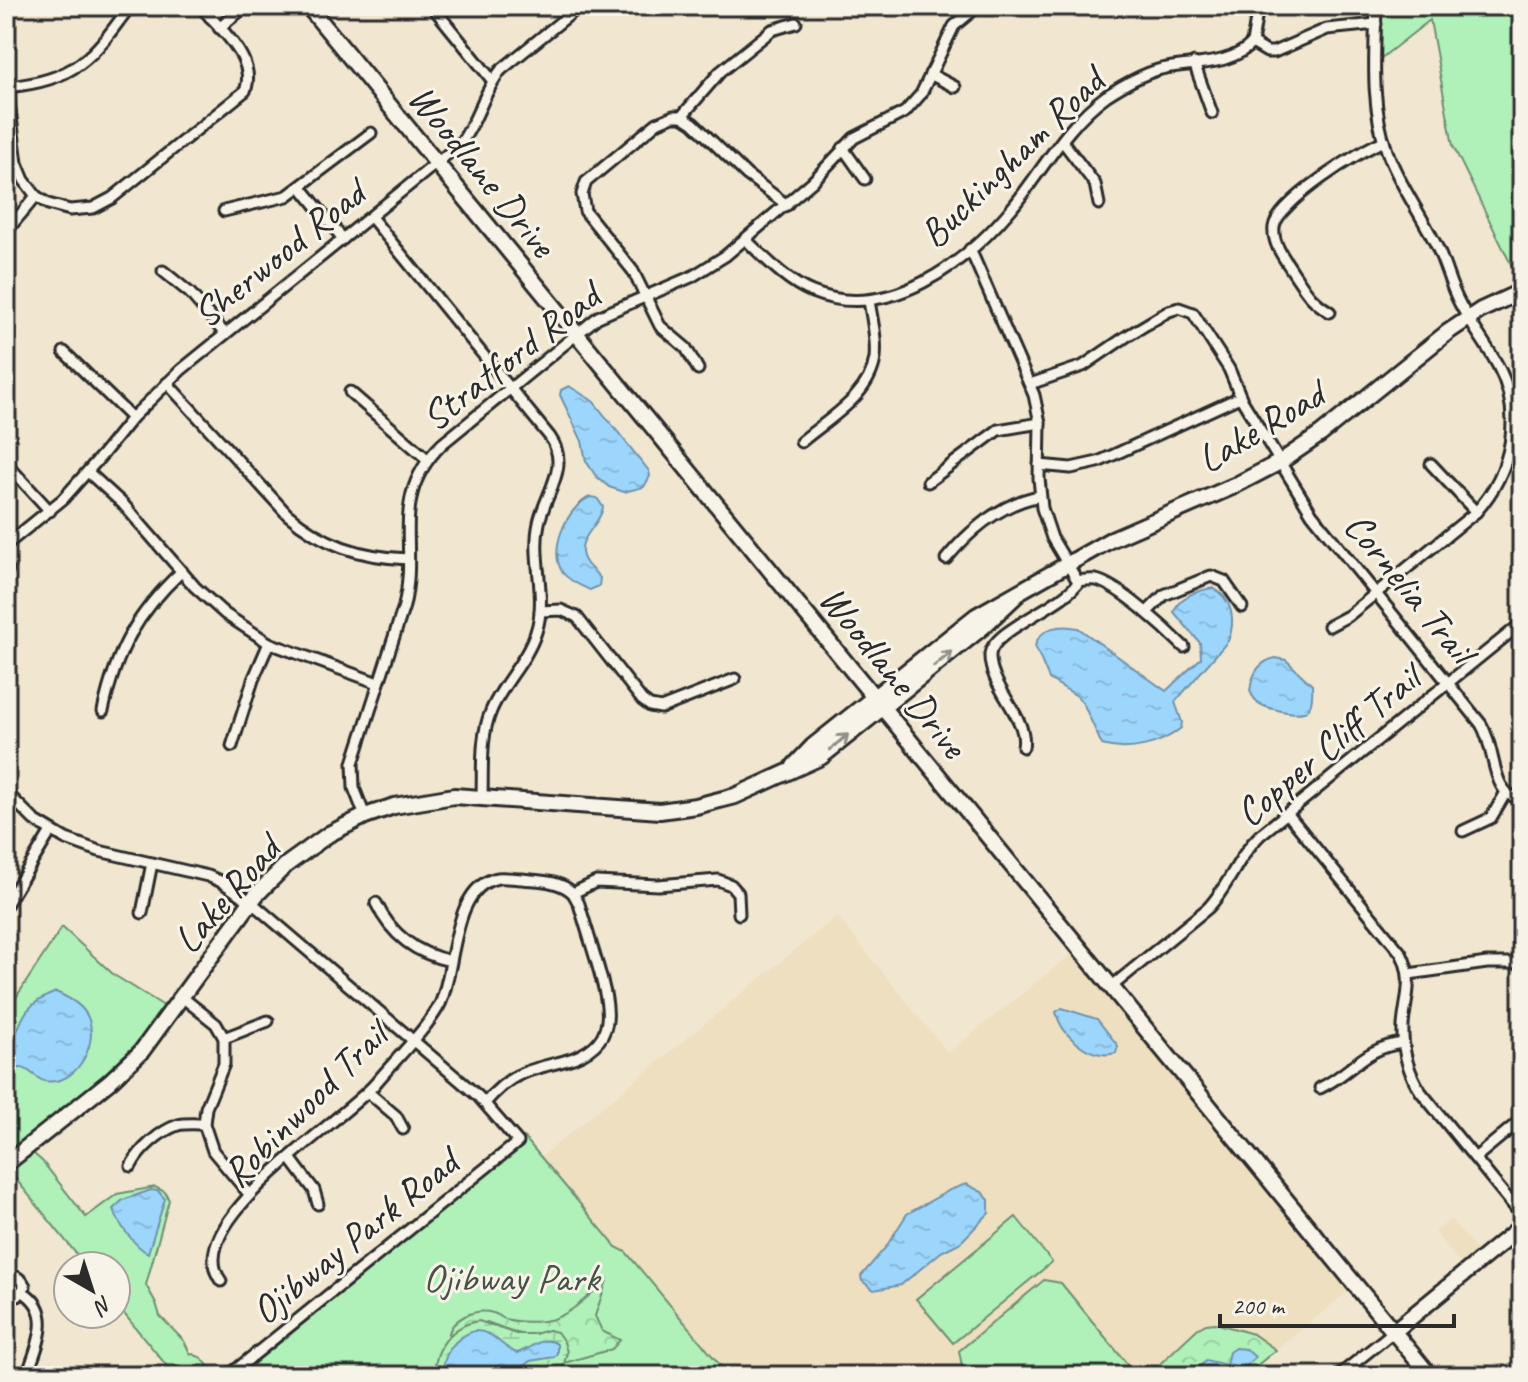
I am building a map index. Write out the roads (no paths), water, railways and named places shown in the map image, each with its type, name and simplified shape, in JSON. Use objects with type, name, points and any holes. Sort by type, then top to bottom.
[{"type":"street","points":[[130,6],[100,46],[78,66],[49,80],[7,87],[17,163],[24,180],[36,196],[48,204],[70,210],[104,204],[239,97],[248,83],[247,67],[200,6]]},
{"type":"street","points":[[210,17],[225,6]]},
{"type":"street","points":[[219,28],[246,6]]},
{"type":"street","name":"Woodlane Drive","points":[[308,6],[1430,1376]]},
{"type":"street","points":[[432,6],[492,80]]},
{"type":"street","name":"Sherwood Road","points":[[6,545],[50,511],[167,383],[437,164],[468,134],[492,80],[509,62],[580,6]]},
{"type":"street","name":"Stratford Road","points":[[365,816],[354,788],[353,763],[408,592],[410,496],[427,459],[598,317],[693,276],[725,256],[787,205],[843,148],[864,132],[905,112],[921,94],[954,26],[978,6]]},
{"type":"street","points":[[1258,6],[1252,43],[1267,52],[1274,52],[1327,29],[1376,24]]},
{"type":"street","points":[[1329,626],[1347,617],[1476,512],[1502,473],[1510,449],[1510,400],[1502,374],[1455,294],[1436,244],[1395,171],[1384,141],[1375,90],[1376,6]]},
{"type":"street","points":[[682,116],[720,72],[772,30],[796,23]]},
{"type":"street","name":"Buckingham Road","points":[[746,240],[787,277],[812,292],[843,300],[869,301],[903,292],[970,249],[1013,206],[1094,106],[1122,86],[1156,71],[1236,57],[1252,43]]},
{"type":"street","points":[[1194,63],[1212,113]]},
{"type":"street","points":[[930,74],[955,87]]},
{"type":"street","points":[[698,369],[686,348],[660,326],[633,271],[585,211],[582,194],[586,182],[657,123],[673,116],[682,116],[747,175],[787,205]]},
{"type":"street","points":[[224,211],[282,198],[371,133]]},
{"type":"street","points":[[1330,312],[1311,300],[1299,281],[1275,240],[1275,223],[1284,210],[1342,163],[1384,141]]},
{"type":"street","points":[[1063,142],[1095,184],[1099,204]]},
{"type":"street","points":[[843,148],[865,179]]},
{"type":"street","points":[[301,187],[343,239]]},
{"type":"street","points":[[10,227],[36,196]]},
{"type":"street","points":[[371,217],[511,388],[559,453],[558,471],[538,530],[540,611],[536,633],[494,703],[487,722],[482,796]]},
{"type":"street","points":[[970,249],[1030,384],[1040,423],[1040,496],[1047,524],[1066,563],[1079,581]]},
{"type":"street","points":[[163,271],[190,293],[225,334]]},
{"type":"street","name":"Lake Road","points":[[6,1164],[141,1052],[251,902],[299,854],[329,834],[365,816],[413,801],[454,796],[644,811],[714,803],[751,791],[791,769],[813,746],[878,703],[976,616],[1066,563],[1136,527],[1234,486],[1280,462],[1321,434],[1468,318],[1522,291]]},
{"type":"street","points":[[801,442],[854,397],[869,379],[875,356],[869,301]]},
{"type":"street","name":"Cornelia Trail","points":[[1030,384],[1081,368],[1169,311],[1179,308],[1192,312],[1230,371],[1240,397],[1316,519],[1486,732],[1500,788],[1505,794]]},
{"type":"street","points":[[64,352],[132,418]]},
{"type":"street","points":[[167,383],[302,527],[335,546],[368,555],[408,559]]},
{"type":"street","points":[[350,392],[427,459]]},
{"type":"street","points":[[1039,465],[1067,468],[1098,462],[1240,397]]},
{"type":"street","points":[[928,482],[998,430],[1040,423]]},
{"type":"street","points":[[6,463],[50,511]]},
{"type":"street","points":[[1431,464],[1476,512]]},
{"type":"street","points":[[88,472],[133,515],[225,614],[269,643],[378,683]]},
{"type":"street","points":[[946,559],[969,533],[1006,507],[1040,496]]},
{"type":"street","points":[[103,711],[113,668],[130,633],[155,599],[182,571]]},
{"type":"street","points":[[1147,612],[1164,595],[1209,576],[1224,581],[1242,607]]},
{"type":"street","points":[[1023,747],[1023,730],[997,681],[991,652],[998,641],[1068,594],[1079,581],[1100,581],[1147,612],[1184,647]]},
{"type":"street","points":[[540,611],[561,610],[577,617],[650,706],[667,707],[735,679]]},
{"type":"street","name":"Copper Cliff Trail","points":[[1111,987],[1205,911],[1220,894],[1249,845],[1522,623]]},
{"type":"street","points":[[232,746],[253,680],[269,643]]},
{"type":"street","points":[[6,792],[34,820],[82,846],[222,882],[251,902],[485,1103],[518,1074],[585,1053],[598,1043],[606,1029],[609,1014],[607,996],[573,893],[596,882],[658,885],[718,880],[731,885],[738,893],[739,914]]},
{"type":"street","points":[[1463,831],[1491,818],[1505,794],[1522,798]]},
{"type":"street","points":[[1287,813],[1399,951],[1409,974],[1403,1043],[1409,1068],[1419,1088],[1522,1216]]},
{"type":"street","points":[[6,905],[51,831]]},
{"type":"street","points":[[142,913],[152,863]]},
{"type":"street","name":"Robinwood Trail","points":[[221,1281],[212,1260],[216,1241],[249,1194],[368,1092],[438,1006],[465,905],[474,891],[487,882],[504,878],[553,882],[573,893]]},
{"type":"street","points":[[376,903],[386,921],[415,949],[451,961]]},
{"type":"street","points":[[1409,974],[1482,964],[1522,963]]},
{"type":"street","points":[[182,997],[216,1024],[224,1038],[224,1064],[206,1108],[204,1124],[213,1151],[249,1194]]},
{"type":"street","points":[[224,1038],[268,1021]]},
{"type":"street","points":[[1320,1088],[1372,1052],[1403,1043]]},
{"type":"street","points":[[368,1092],[396,1116],[403,1129]]},
{"type":"street","name":"Ojibway Park Road","points":[[228,1376],[518,1142],[485,1103]]},
{"type":"street","points":[[1475,1158],[1522,1119]]},
{"type":"street","points":[[131,1166],[137,1154],[168,1130],[179,1125],[204,1124]]},
{"type":"street","points":[[290,1158],[314,1190],[318,1204]]},
{"type":"street","points":[[1338,1376],[1522,1226]]},
{"type":"street","points":[[11,1278],[20,1279],[25,1286],[23,1292],[15,1297],[6,1287],[11,1278]]},
{"type":"street","points":[[23,1292],[35,1301],[42,1321],[27,1376]]},
{"type":"water","points":[[569,386],[593,401],[649,471],[650,476],[644,487],[624,492],[609,487],[596,476],[586,461],[582,441],[560,395],[561,390]]},
{"type":"water","points":[[590,497],[597,498],[603,507],[582,548],[587,564],[600,578],[599,586],[590,590],[563,573],[557,553],[567,520]]},
{"type":"water","points":[[1213,588],[1229,604],[1232,618],[1230,633],[1228,641],[1175,702],[1181,728],[1164,739],[1144,746],[1122,748],[1102,745],[1077,696],[1049,679],[1035,646],[1041,635],[1052,628],[1078,628],[1166,691],[1201,658],[1200,643],[1174,612],[1176,607],[1189,595]]},
{"type":"water","points":[[1276,658],[1286,660],[1312,685],[1312,702],[1307,710],[1297,713],[1271,708],[1259,703],[1250,691],[1257,669]]},
{"type":"water","points":[[56,992],[80,1006],[89,1020],[90,1041],[82,1062],[65,1078],[55,1081],[41,1080],[22,1068],[6,1077],[8,1057],[22,1018],[37,1002]]},
{"type":"water","points":[[1062,1008],[1097,1019],[1118,1046],[1116,1053],[1088,1050],[1071,1038],[1056,1012]]},
{"type":"water","points":[[966,1184],[982,1192],[989,1200],[989,1213],[961,1242],[941,1252],[901,1285],[874,1290],[862,1281],[861,1276],[886,1247],[907,1214]]},
{"type":"water","points":[[151,1190],[158,1191],[165,1199],[148,1253],[128,1234],[113,1209],[123,1200]]},
{"type":"water","points":[[474,1331],[487,1333],[517,1353],[537,1343],[552,1341],[557,1344],[557,1353],[554,1357],[530,1361],[511,1376],[442,1376],[450,1348]]},
{"type":"water","points":[[1235,1348],[1246,1349],[1255,1357],[1236,1376],[1196,1376],[1206,1360],[1226,1365],[1229,1352]]},
{"type":"waterway","points":[[520,1368],[526,1376]]},
{"type":"park label","name":"Ojibway Park","points":[[511,1277]]}]
